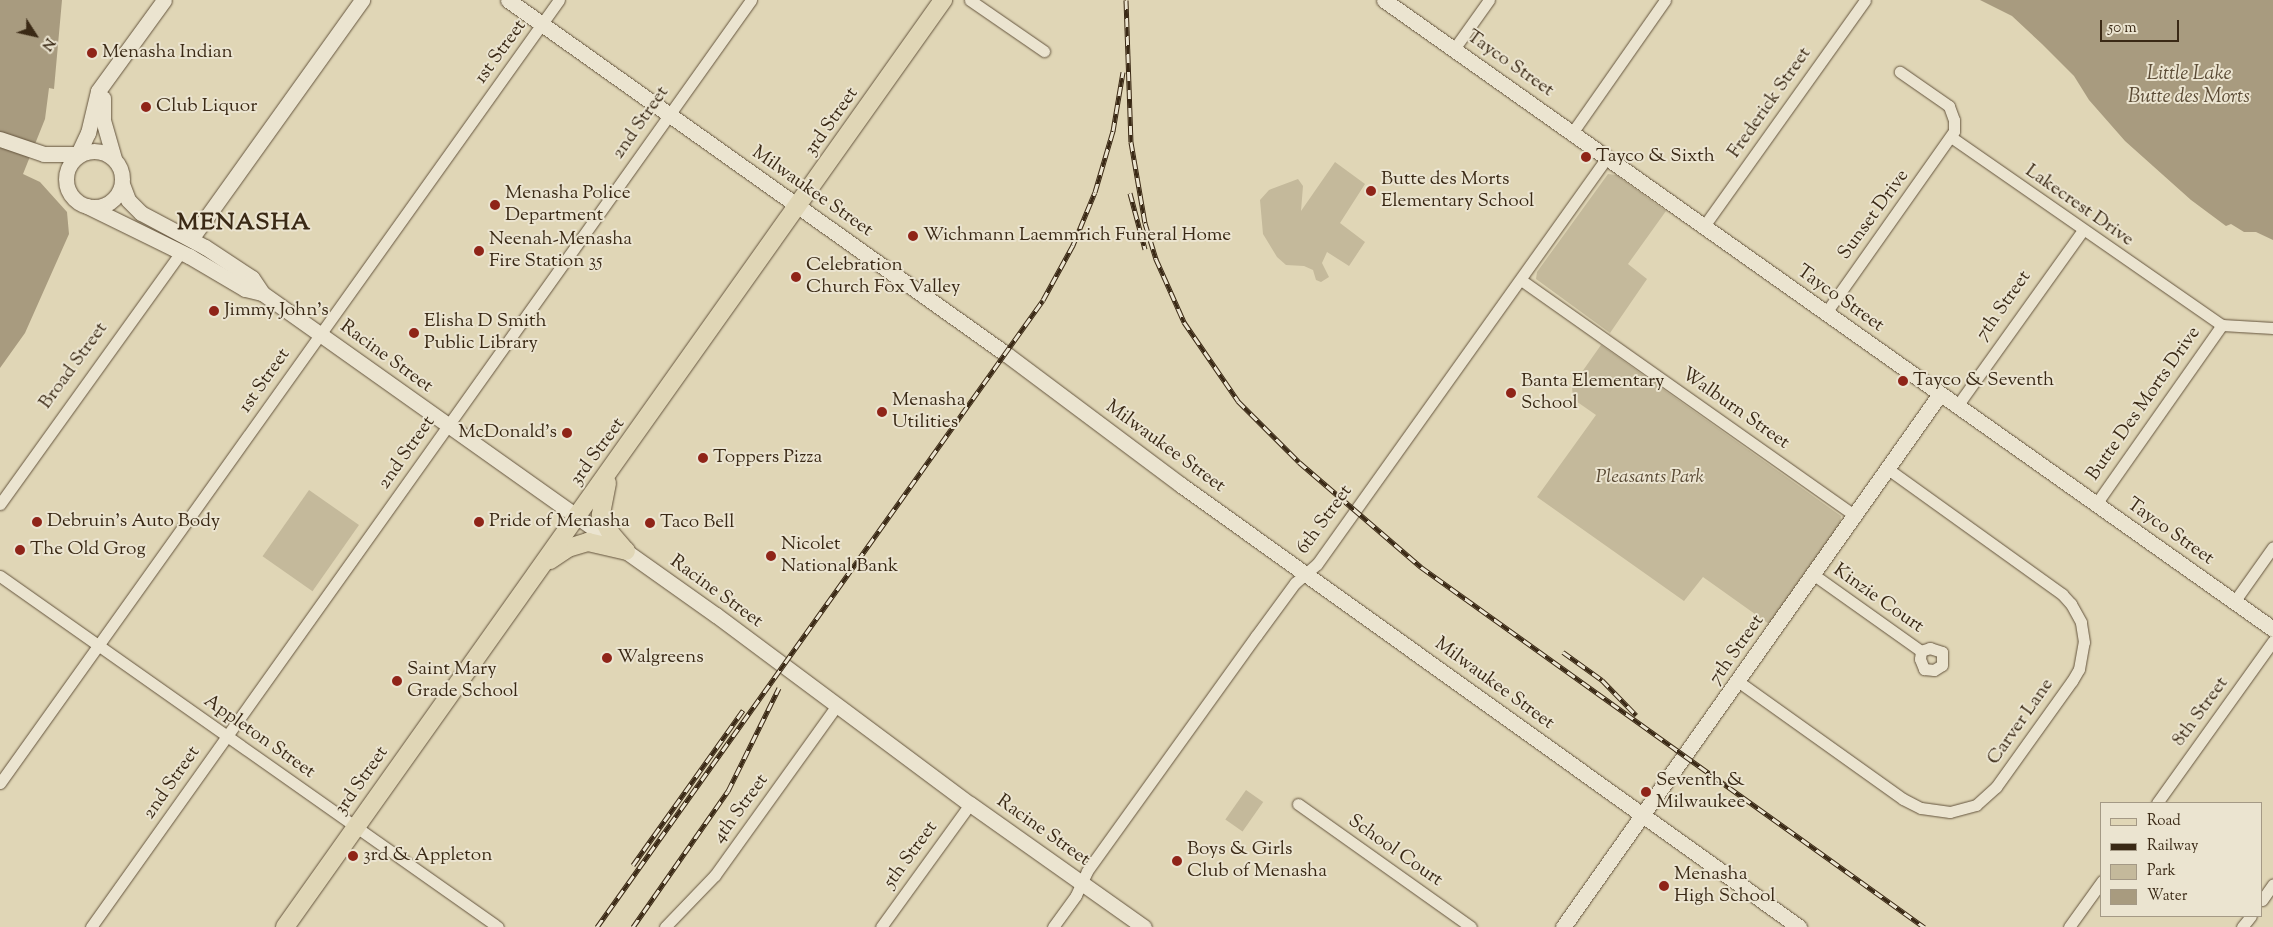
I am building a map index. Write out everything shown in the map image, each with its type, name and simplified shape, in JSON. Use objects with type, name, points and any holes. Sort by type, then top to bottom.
[{"type":"main road","name":"3rd Street","points":[[285,927],[533,576],[617,462],[943,0]]},
{"type":"main road","points":[[617,462],[602,496],[601,514],[611,534],[626,551]]},
{"type":"main road","points":[[533,576],[560,552],[574,545],[596,542],[626,551]]},
{"type":"street","points":[[65,179],[67,168],[78,154],[88,133],[98,91],[105,84],[164,0]]},
{"type":"street","points":[[191,239],[362,0]]},
{"type":"street","name":"Milwaukee Street","points":[[508,0],[1799,927]]},
{"type":"street","name":"1st Street","points":[[0,783],[559,0]]},
{"type":"street","name":"2nd Street","points":[[91,927],[751,0]]},
{"type":"street","points":[[970,0],[1044,51]]},
{"type":"street","name":"Tayco Street","points":[[1384,0],[1704,226],[1825,314],[2273,629]]},
{"type":"street","points":[[1454,49],[1489,0]]},
{"type":"street","points":[[1572,133],[1665,0]]},
{"type":"street","name":"Frederick Street","points":[[1704,226],[1865,0]]},
{"type":"street","points":[[1900,72],[1949,106],[1954,120],[1951,137]]},
{"type":"street","points":[[44,154],[65,179],[71,196],[87,206],[105,205],[113,200],[122,184],[119,165],[114,158],[102,112],[105,84]]},
{"type":"street","name":"Lakecrest Drive","points":[[1951,137],[2222,325]]},
{"type":"street","name":"Sunset Drive","points":[[1825,314],[1951,137]]},
{"type":"street","points":[[0,139],[44,154],[78,154],[96,150],[114,158]]},
{"type":"street","name":"6th Street","points":[[1053,927],[1082,883],[1087,871],[1256,636],[1295,583],[1317,564],[1607,158]]},
{"type":"street","name":"Racine Street","points":[[122,184],[134,208],[191,239],[252,278],[262,293]]},
{"type":"street","name":"Racine Street","points":[[87,206],[181,252],[245,289],[262,293],[626,551],[970,804],[1144,927]]},
{"type":"street","name":"7th Street","points":[[1957,406],[2083,230]]},
{"type":"street","name":"Broad Street","points":[[0,504],[181,252]]},
{"type":"street","name":"Walburn Street","points":[[1521,280],[1855,516]]},
{"type":"street","points":[[2222,325],[2273,328]]},
{"type":"street","name":"Butte Des Morts Drive","points":[[2096,504],[2222,325]]},
{"type":"street","name":"7th Street","points":[[1564,927],[1739,682],[1940,394]]},
{"type":"street","name":"Carver Lane","points":[[1739,682],[1903,799],[1921,808],[1950,812],[1976,805],[1996,787],[2072,681],[2079,668],[2084,642],[2081,622],[2071,604],[2062,594],[1888,469]]},
{"type":"street","points":[[2234,602],[2273,547]]},
{"type":"street","name":"Kinzie Court","points":[[1814,575],[1921,651]]},
{"type":"street","name":"Appleton Street","points":[[0,576],[498,927]]},
{"type":"street","name":"8th Street","points":[[2158,802],[2273,641]]},
{"type":"street","name":"4th Street","points":[[665,927],[715,875],[837,705]]},
{"type":"street","name":"5th Street","points":[[881,927],[970,804]]},
{"type":"street","name":"School Court","points":[[1298,804],[1471,927]]},
{"type":"street","points":[[2069,927],[2100,884]]},
{"type":"street","points":[[2263,899],[2273,884]]},
{"type":"green space","points":[[1335,162],[1365,184],[1340,223],[1365,242],[1349,266],[1327,252],[1322,263],[1329,277],[1321,282],[1316,280],[1313,270],[1304,266],[1286,265],[1277,257],[1263,234],[1260,200],[1269,190],[1298,179],[1303,186],[1301,211]]},
{"type":"green space","points":[[1608,174],[1616,175],[1666,211],[1628,264],[1647,279],[1610,333],[1536,279],[1537,272]]},
{"type":"green space","name":"Pleasants Park","points":[[1601,345],[1841,516],[1840,524],[1769,624],[1703,577],[1684,601],[1537,497],[1596,415],[1573,399],[1572,386]]},
{"type":"green space","points":[[309,490],[359,525],[313,591],[263,556]]},
{"type":"green space","points":[[1246,790],[1263,802],[1243,832],[1225,819]]},
{"type":"water","points":[[0,0],[62,0],[54,89],[49,88],[45,119],[23,174],[40,182],[67,212],[69,234],[25,333],[0,368]]},
{"type":"water","name":"Little Lake Butte des Morts","points":[[1980,0],[2273,0],[2273,240],[2256,232],[2244,232],[2231,224],[2226,226],[2191,200],[2125,141],[2089,100],[2074,76],[2042,44],[2012,16]]},
{"type":"railway","points":[[1126,0],[1131,142],[1145,223],[1156,259],[1184,322],[1238,401],[1299,462],[1421,567],[1924,927]]},
{"type":"railway","points":[[597,927],[1043,300],[1073,245],[1095,192],[1113,131],[1123,72]]},
{"type":"railway","points":[[1130,193],[1145,249]]},
{"type":"railway","points":[[1563,652],[1602,680],[1636,715]]},
{"type":"railway","points":[[633,927],[728,791],[779,688]]},
{"type":"railway","points":[[633,865],[743,710]]},
{"type":"place","name":"Menasha Indian","points":[[92,53]]},
{"type":"place","name":"Club Liquor","points":[[146,107]]},
{"type":"place","name":"Tayco & Sixth","points":[[1586,157]]},
{"type":"place","name":"Butte des Morts Elementary School","points":[[1371,191]]},
{"type":"place","name":"Menasha Police Department","points":[[495,205]]},
{"type":"place","name":"Wichmann Laemmrich Funeral Home","points":[[913,236]]},
{"type":"place","name":"Neenah-Menasha Fire Station 35","points":[[479,251]]},
{"type":"place","name":"Celebration Church Fox Valley","points":[[796,277]]},
{"type":"place","name":"Jimmy John's","points":[[214,311]]},
{"type":"place","name":"Elisha D Smith Public Library","points":[[414,333]]},
{"type":"place","name":"Tayco & Seventh","points":[[1903,381]]},
{"type":"place","name":"Banta Elementary School","points":[[1511,393]]},
{"type":"place","name":"Menasha Utilities","points":[[882,412]]},
{"type":"place","name":"McDonald's","points":[[567,433]]},
{"type":"place","name":"Toppers Pizza","points":[[703,458]]},
{"type":"place","name":"Debruin's Auto Body","points":[[37,522]]},
{"type":"place","name":"Pride of Menasha","points":[[479,522]]},
{"type":"place","name":"Taco Bell","points":[[650,523]]},
{"type":"place","name":"The Old Grog","points":[[20,550]]},
{"type":"place","name":"Nicolet National Bank","points":[[771,556]]},
{"type":"place","name":"Walgreens","points":[[607,658]]},
{"type":"place","name":"Saint Mary Grade School","points":[[397,681]]},
{"type":"place","name":"Seventh & Milwaukee","points":[[1646,792]]},
{"type":"place","name":"3rd & Appleton","points":[[353,856]]},
{"type":"place","name":"Boys & Girls Club of Menasha","points":[[1177,861]]},
{"type":"place","name":"Menasha High School","points":[[1664,886]]},
{"type":"district","name":"MENASHA","points":[[244,224]]}]
